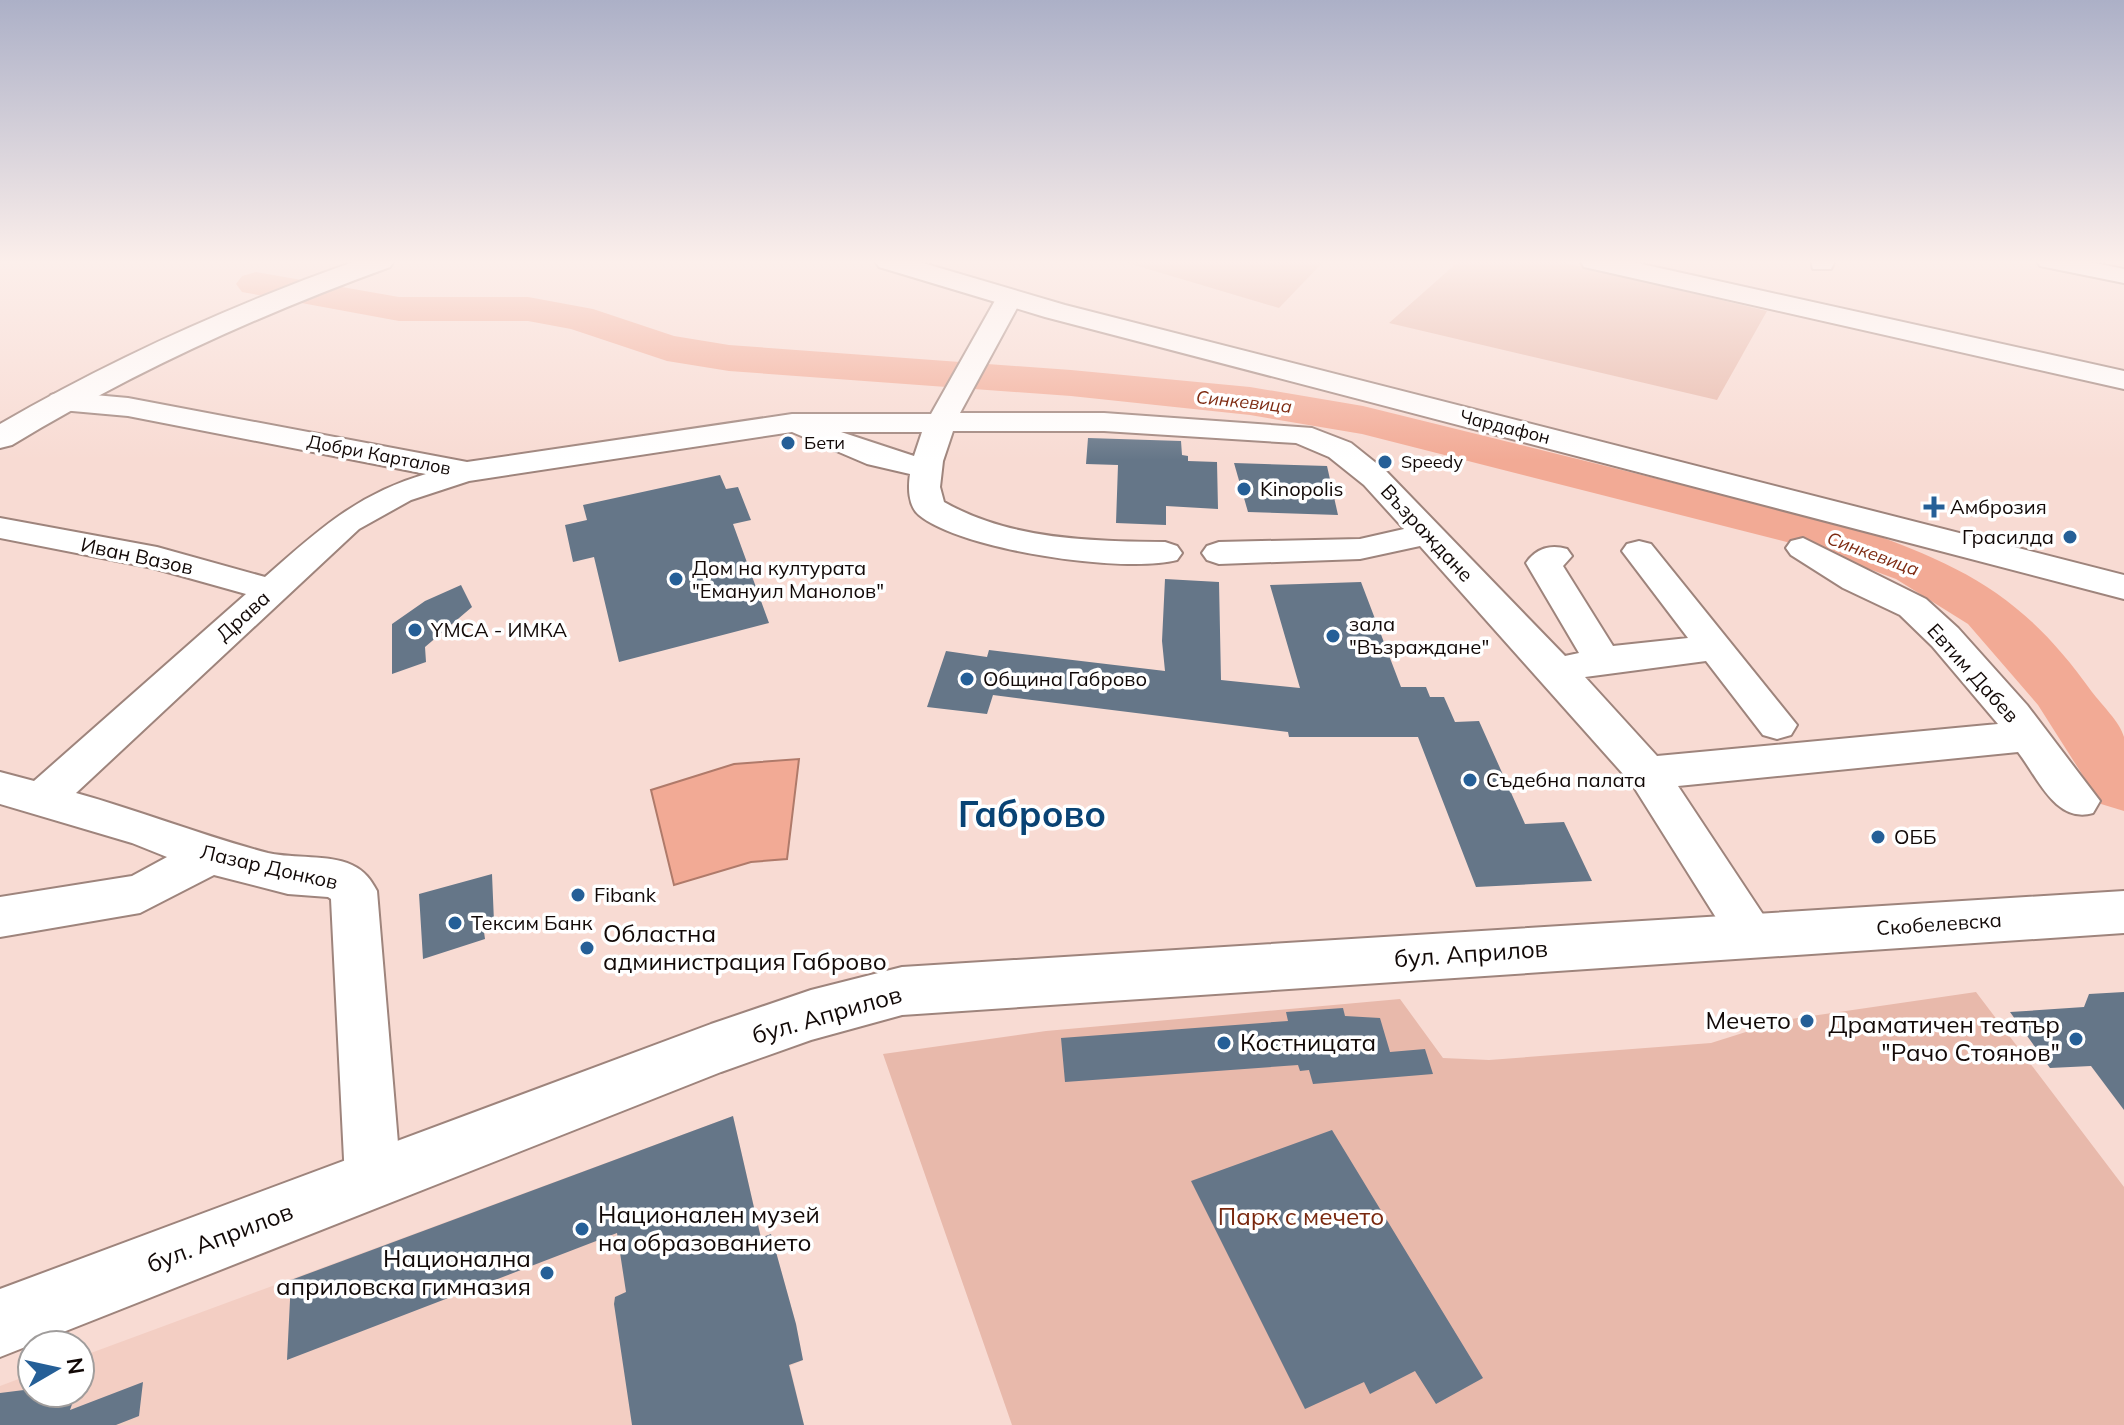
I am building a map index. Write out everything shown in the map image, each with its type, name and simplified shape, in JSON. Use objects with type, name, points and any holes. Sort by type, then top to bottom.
[{"type":"main road","points":[[0,438],[61,401],[208,328]]},
{"type":"main road","name":"Чардафон","points":[[1127,328],[2124,587]]},
{"type":"main road","points":[[1890,328],[2124,380]]},
{"type":"main road","name":"Скобелевска","points":[[1754,937],[2124,912]]},
{"type":"main road","name":"бул. Априлов","points":[[0,1323],[754,1035],[811,1015],[902,991],[1754,937]]},
{"type":"street","points":[[993,328],[946,413],[925,468],[924,498],[929,507],[991,533],[1040,543],[1165,553]]},
{"type":"street","name":"Добри Карталов","points":[[61,401],[128,407],[467,472],[792,423]]},
{"type":"street","name":"Възраждане","points":[[792,423],[946,413],[1301,434],[1340,450],[1357,461],[1427,534],[1557,671],[1647,773],[1754,937]]},
{"type":"street","points":[[792,423],[878,457],[925,468]]},
{"type":"street","name":"Драва","points":[[43,798],[347,522],[385,497],[411,486],[467,472]]},
{"type":"street","name":"Иван Вазов","points":[[0,528],[157,558],[272,590]]},
{"type":"street","points":[[1219,553],[1345,551],[1427,534]]},
{"type":"street","name":"Евтим Дабев","points":[[1803,548],[1866,586],[1913,607],[1945,637],[2078,801]]},
{"type":"street","points":[[1639,551],[1777,725]]},
{"type":"street","points":[[1555,556],[1543,563],[1603,660]]},
{"type":"street","points":[[1557,671],[1603,660],[1714,648]]},
{"type":"street","points":[[1647,773],[2028,736]]},
{"type":"street","name":"Лазар Донков","points":[[0,788],[144,829],[210,856],[288,876],[338,879],[354,891],[373,1179]]},
{"type":"street","points":[[0,917],[140,894],[210,856]]},
{"type":"shaded area","points":[[799,759],[787,859],[751,862],[674,885],[651,790],[734,764]]},
{"type":"shaded area","name":"Национална априловска гимназия","points":[[733,1116],[761,1237],[771,1234],[796,1324],[803,1360],[790,1366],[804,1425],[0,1425],[0,1386],[16,1380],[16,1409],[96,1409],[96,1351]]},
{"type":"green space","points":[[1408,328],[1758,328],[1717,400]]},
{"type":"green space","name":"Парк с мечето","points":[[1976,992],[2124,1187],[2124,1425],[1012,1425],[883,1054],[1046,1031],[1400,999],[1443,1058],[1489,1060],[1711,1043],[1784,1020]]},
{"type":"building","points":[[1088,438],[1181,441],[1182,455],[1188,456],[1188,461],[1217,462],[1218,509],[1166,506],[1166,525],[1116,523],[1118,465],[1086,464]]},
{"type":"building","points":[[1234,463],[1327,466],[1338,515],[1248,512]]},
{"type":"building","name":"Дом на културата \"Емануил Манолов\"","points":[[720,475],[726,489],[738,487],[751,520],[733,524],[769,623],[619,662],[594,557],[573,562],[565,525],[587,520],[583,505]]},
{"type":"building","points":[[1165,579],[1219,582],[1221,680],[1300,688],[1270,585],[1361,582],[1401,687],[1426,687],[1430,697],[1444,697],[1455,722],[1479,721],[1525,824],[1564,822],[1592,881],[1476,887],[1418,737],[1289,737],[1288,732],[993,695],[987,714],[927,707],[946,651],[987,657],[989,650],[1165,671],[1162,641]]},
{"type":"building","name":"YMCA - ИМКА","points":[[461,585],[472,607],[425,647],[426,662],[392,674],[392,624],[425,601]]},
{"type":"building","name":"Тексим Банк","points":[[492,874],[494,922],[483,925],[485,939],[423,959],[419,894]]},
{"type":"building","name":"Драматичен театър \"Рачо Стоянов\"","points":[[2124,992],[2124,1110],[2091,1066],[2050,1068],[2010,1012],[2084,1007],[2089,994]]},
{"type":"building","name":"Костницата","points":[[1343,1008],[1345,1016],[1380,1018],[1390,1052],[1425,1049],[1433,1074],[1313,1084],[1309,1070],[1300,1071],[1298,1065],[1065,1082],[1061,1038],[1288,1021],[1286,1012]]},
{"type":"building","name":"Национална априловска гимназия","points":[[733,1116],[761,1238],[771,1234],[796,1324],[803,1360],[789,1365],[804,1425],[632,1425],[614,1304],[615,1297],[626,1292],[617,1233],[287,1360],[291,1280]]},
{"type":"building","points":[[1332,1130],[1483,1378],[1436,1404],[1415,1371],[1370,1394],[1364,1382],[1305,1409],[1191,1181]]},
{"type":"building","points":[[143,1382],[139,1416],[116,1425],[0,1425],[0,1393],[16,1391],[16,1409],[96,1409],[96,1400]]},
{"type":"waterway","name":"Синкевица","points":[[607,328],[667,348],[729,358],[1071,383],[1250,401],[1363,420],[1837,539],[1915,567],[1988,611],[2022,645],[2059,690],[2124,786]]},
{"type":"place","name":"Бети","points":[[788,443]]},
{"type":"place","name":"Speedy","points":[[1385,462]]},
{"type":"place","name":"Kinopolis","points":[[1244,489]]},
{"type":"place","name":"Амброзия","points":[[1934,507]]},
{"type":"place","name":"Грасилда","points":[[2070,537]]},
{"type":"place","name":"Дом на културата \"Емануил Манолов\"","points":[[676,579]]},
{"type":"place","name":"YMCA - ИМКА","points":[[415,630]]},
{"type":"place","name":"зала \"Възраждане\"","points":[[1333,636]]},
{"type":"place","name":"Община Габрово","points":[[967,679]]},
{"type":"place","name":"Съдебна палата","points":[[1470,780]]},
{"type":"place","name":"ОББ","points":[[1878,837]]},
{"type":"place","name":"Fibank","points":[[578,895]]},
{"type":"place","name":"Тексим Банк","points":[[455,923]]},
{"type":"place","name":"Областна администрация Габрово","points":[[587,948]]},
{"type":"place","name":"Мечето","points":[[1807,1021]]},
{"type":"place","name":"Драматичен театър \"Рачо Стоянов\"","points":[[2076,1039]]},
{"type":"place","name":"Костницата","points":[[1224,1043]]},
{"type":"place","name":"Национален музей на образованието","points":[[582,1229]]},
{"type":"place","name":"Национална априловска гимназия","points":[[547,1273]]},
{"type":"district","name":"Габрово","points":[[1032,814]]}]
